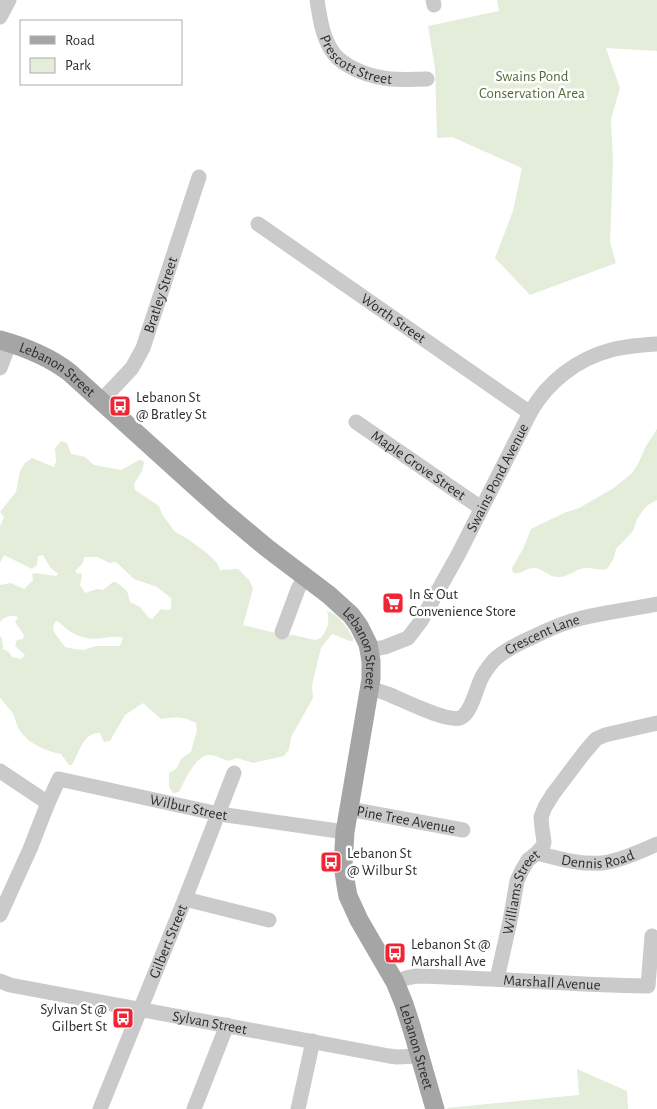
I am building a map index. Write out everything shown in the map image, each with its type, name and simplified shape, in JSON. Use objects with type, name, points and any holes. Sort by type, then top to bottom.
[{"type":"main road","name":"Lebanon Street","points":[[5,341],[34,352],[57,364],[75,377],[218,507],[334,600],[350,615],[362,632],[370,650],[370,688],[345,832],[343,864],[346,886],[348,896],[359,920],[395,982],[404,1004],[435,1109]]},
{"type":"street","points":[[0,17],[9,0]]},
{"type":"street","name":"Prescott Street","points":[[317,0],[325,38],[332,53],[341,61],[365,74],[383,79],[427,79]]},
{"type":"street","name":"Bratley Street","points":[[101,401],[132,368],[143,348],[200,177]]},
{"type":"street","name":"Worth Street","points":[[258,224],[530,413]]},
{"type":"street","points":[[0,368],[5,341]]},
{"type":"street","name":"Swains Pond Avenue","points":[[370,650],[385,647],[408,638],[422,621],[441,588],[530,413],[549,386],[567,371],[590,358],[612,350],[657,344]]},
{"type":"street","name":"Maple Grove Street","points":[[356,422],[482,508]]},
{"type":"street","points":[[282,632],[298,589],[305,577]]},
{"type":"street","name":"Crescent Lane","points":[[370,688],[438,715],[457,718],[463,716],[470,706],[485,671],[495,660],[511,648],[566,623],[657,604]]},
{"type":"street","name":"Williams Street","points":[[497,979],[517,881],[528,860],[543,847],[541,816],[553,794],[596,739],[601,736],[657,724]]},
{"type":"street","points":[[0,771],[48,803],[0,915]]},
{"type":"street","name":"Gilbert Street","points":[[100,1109],[234,773]]},
{"type":"street","name":"Wilbur Street","points":[[48,803],[59,779],[219,814],[345,832]]},
{"type":"street","name":"Pine Tree Avenue","points":[[349,809],[463,830]]},
{"type":"street","name":"Dennis Road","points":[[537,854],[602,863],[657,844]]},
{"type":"street","points":[[185,899],[269,920]]},
{"type":"street","name":"Marshall Avenue","points":[[395,982],[414,976],[605,986],[648,986],[652,936]]},
{"type":"street","name":"Sylvan Street","points":[[0,981],[10,985],[140,1010],[397,1057],[419,1056]]},
{"type":"street","points":[[194,1109],[227,1025]]},
{"type":"street","points":[[298,1109],[313,1041]]},
{"type":"green space","name":"Swains Pond Conservation Area","points":[[497,0],[657,0],[657,51],[606,48],[620,88],[611,119],[613,162],[610,242],[616,263],[530,295],[495,258],[513,211],[522,168],[452,137],[437,138],[435,68],[428,26],[499,11]]},
{"type":"green space","points":[[657,429],[657,500],[644,509],[637,519],[633,531],[616,549],[614,558],[607,569],[583,568],[560,577],[551,576],[535,568],[513,573],[512,568],[524,547],[531,529],[579,508],[614,488],[632,473]]},
{"type":"green space","points":[[61,441],[67,443],[71,454],[85,457],[94,465],[121,470],[142,460],[144,463],[142,471],[134,484],[135,490],[159,506],[162,514],[175,532],[208,554],[217,563],[220,570],[238,569],[250,581],[253,589],[243,625],[315,640],[321,638],[327,628],[327,611],[339,618],[345,626],[353,641],[332,634],[321,648],[312,685],[313,698],[291,737],[289,749],[284,756],[253,763],[237,758],[228,761],[217,756],[204,756],[191,770],[179,792],[173,793],[169,787],[169,773],[177,768],[181,759],[191,752],[197,730],[196,723],[187,719],[161,719],[143,703],[125,715],[110,741],[104,742],[100,733],[89,736],[82,744],[72,765],[69,765],[61,754],[38,746],[28,740],[20,731],[13,713],[0,697],[0,636],[3,649],[9,652],[12,657],[21,659],[25,655],[15,646],[17,640],[23,639],[24,635],[15,622],[18,617],[8,616],[0,622],[0,585],[11,583],[24,589],[33,580],[32,574],[56,576],[58,574],[50,567],[43,555],[38,556],[37,565],[32,569],[4,555],[0,563],[0,526],[4,517],[0,512],[16,492],[20,471],[25,463],[32,458],[54,467],[56,461],[55,448]],"holes":[[[84,557],[97,557],[110,563],[116,562],[134,579],[157,587],[171,598],[171,608],[169,610],[161,609],[152,619],[149,618],[140,607],[130,602],[127,591],[116,582],[113,582],[103,590],[97,589],[85,593],[80,585],[82,574],[76,573],[76,570],[83,563]],[[56,621],[74,634],[85,638],[123,638],[120,646],[96,646],[83,650],[65,647],[54,632],[53,626]]]},
{"type":"green space","points":[[577,1069],[627,1091],[628,1109],[447,1109],[579,1095]]},
{"type":"place","name":"Lebanon St @ Bratley St","points":[[120,406]]},
{"type":"place","name":"In & Out Convenience Store","points":[[393,603]]},
{"type":"place","name":"Lebanon St @ Wilbur St","points":[[331,862]]},
{"type":"place","name":"Lebanon St @ Marshall Ave","points":[[395,953]]},
{"type":"place","name":"Sylvan St @ Gilbert St","points":[[123,1018]]}]
